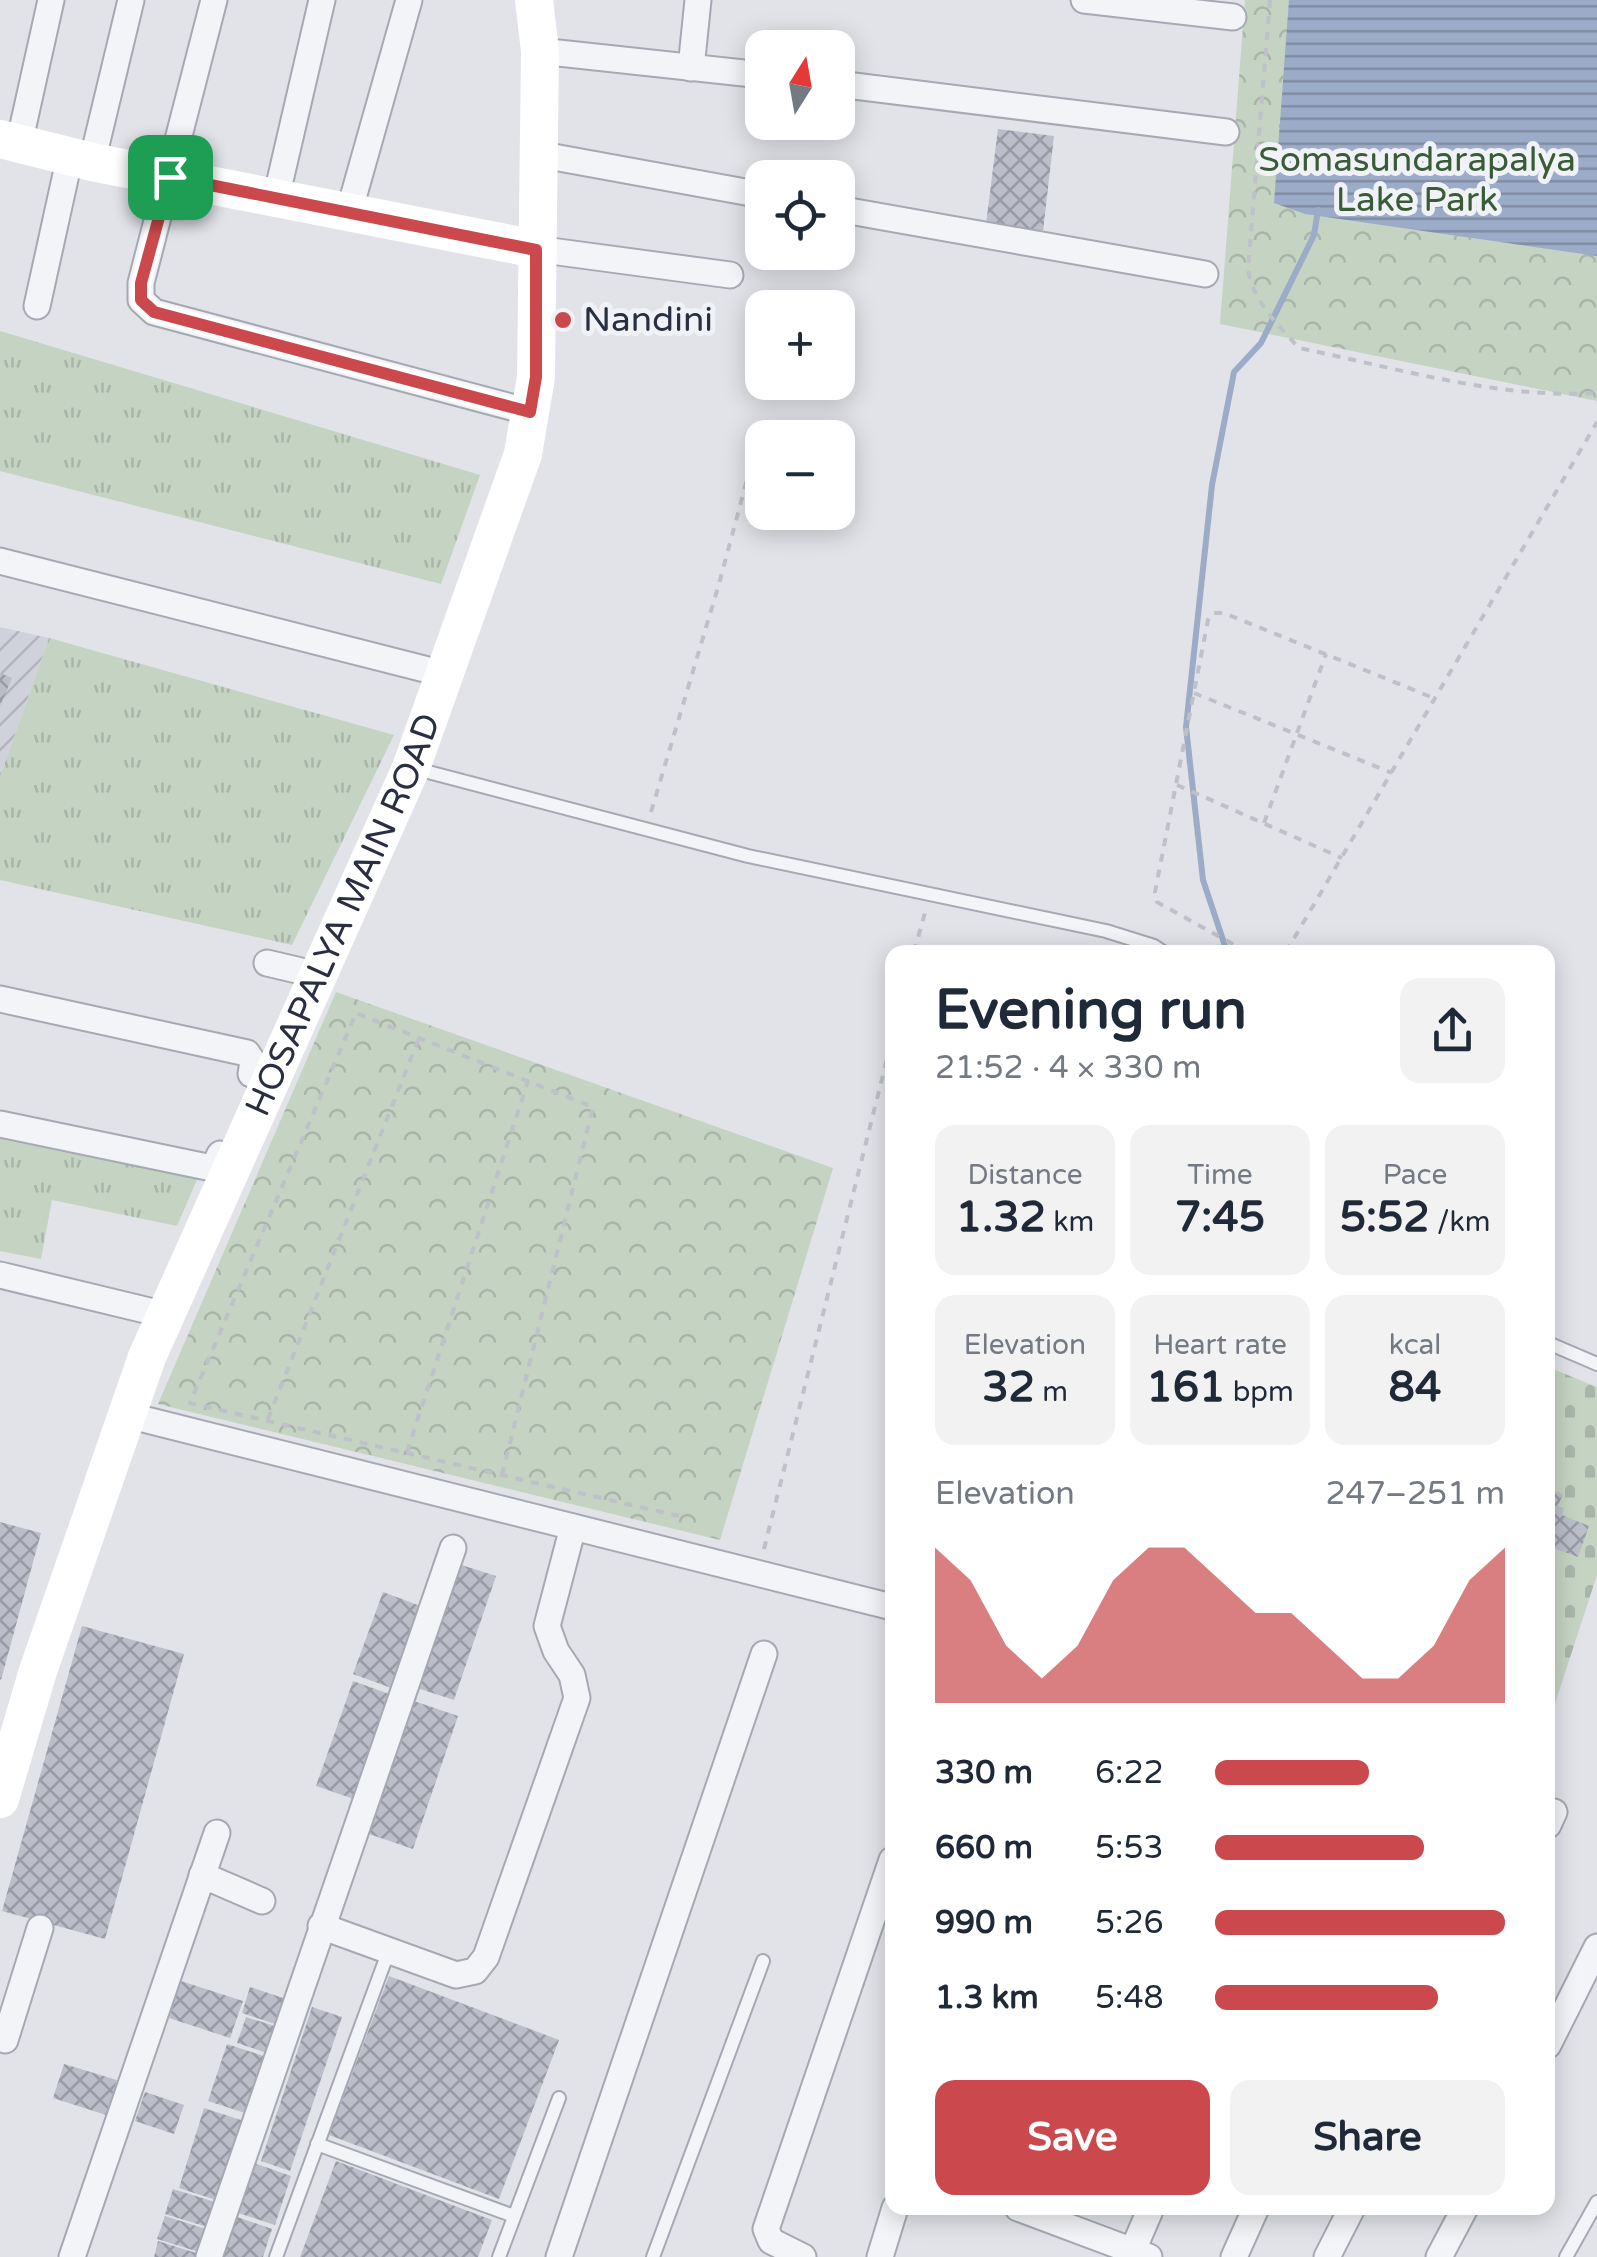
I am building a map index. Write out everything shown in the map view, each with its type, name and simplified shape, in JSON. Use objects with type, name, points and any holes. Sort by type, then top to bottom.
[{"type":"street","points":[[51,0],[10,141],[81,159],[536,250],[730,276]]},
{"type":"street","points":[[37,306],[130,0]]},
{"type":"street","points":[[214,0],[141,283],[141,300],[154,312],[530,412]]},
{"type":"street","points":[[276,198],[322,0]]},
{"type":"street","points":[[349,212],[409,0]]},
{"type":"street","name":"HOSAPALYA MAIN ROAD","points":[[0,1799],[38,1671],[127,1415],[166,1315],[411,768],[524,454],[536,377],[540,51],[534,0]]},
{"type":"street","points":[[692,68],[698,0]]},
{"type":"street","points":[[1095,1],[1199,6],[1233,17]]},
{"type":"street","points":[[540,51],[745,74]]},
{"type":"street","points":[[855,86],[1226,132]]},
{"type":"street","points":[[536,154],[745,193]]},
{"type":"street","points":[[855,212],[1205,274]]},
{"type":"street","points":[[0,561],[444,674]]},
{"type":"street","points":[[267,962],[318,976]]},
{"type":"street","points":[[0,999],[247,1053],[253,1062],[251,1074],[271,1081]]},
{"type":"street","points":[[0,1124],[208,1167],[216,1164],[220,1154],[237,1157]]},
{"type":"street","points":[[0,1275],[166,1315]]},
{"type":"street","points":[[127,1415],[885,1605]]},
{"type":"street","points":[[321,1926],[456,1974],[475,1970],[486,1958],[577,1698],[572,1675],[546,1626],[573,1527]]},
{"type":"street","points":[[209,2257],[453,1548]]},
{"type":"street","points":[[559,2257],[764,1654]]},
{"type":"street","points":[[72,2257],[217,1833]]},
{"type":"street","points":[[202,1875],[262,1900]]},
{"type":"street","points":[[803,2257],[771,2241],[766,2229],[885,1880]]},
{"type":"street","points":[[0,2038],[5,2040],[40,1928]]},
{"type":"street","points":[[1555,2030],[1597,1948]]},
{"type":"street","points":[[880,2257],[893,2215]]},
{"type":"street","points":[[1067,2216],[1137,2255],[1148,2215]]},
{"type":"street","points":[[1234,2257],[1253,2215]]},
{"type":"street","points":[[1327,2257],[1348,2215]]},
{"type":"street","points":[[1439,2257],[1460,2215]]},
{"type":"lane","points":[[411,768],[748,856],[1106,931],[1151,945]]},
{"type":"lane","points":[[1555,1345],[1597,1364]]},
{"type":"lane","points":[[276,2257],[389,1950]]},
{"type":"lane","points":[[653,2257],[763,1961]]},
{"type":"lane","points":[[499,2257],[558,2098]]},
{"type":"lane","points":[[317,2144],[514,2216]]},
{"type":"lane","points":[[1566,2257],[1597,2202]]},
{"type":"path","points":[[1270,0],[1248,269],[1250,288],[1281,329],[1299,348],[1482,386],[1566,395],[1597,393]]},
{"type":"path","points":[[1290,945],[1597,422]]},
{"type":"path","points":[[646,830],[745,487]]},
{"type":"path","points":[[1233,945],[1157,902],[1157,881],[1208,620],[1213,614],[1224,613],[1436,699]]},
{"type":"path","points":[[1264,823],[1326,654]]},
{"type":"path","points":[[1194,693],[1392,773]]},
{"type":"path","points":[[1176,785],[1342,858]]},
{"type":"path","points":[[916,945],[929,894]]},
{"type":"path","points":[[502,1475],[593,1107],[356,1013],[190,1404],[679,1516]]},
{"type":"path","points":[[267,1421],[418,1038]]},
{"type":"path","points":[[758,1573],[885,1068]]},
{"type":"path","points":[[407,1453],[528,1081]]},
{"type":"shaded area","points":[[0,627],[49,638],[0,777]]},
{"type":"green space","name":"Somasundarapalya Lake Park","points":[[1245,0],[1597,0],[1597,401],[1220,324]]},
{"type":"green space","points":[[0,331],[480,475],[441,584],[0,471]]},
{"type":"green space","points":[[49,638],[394,735],[292,945],[0,880],[0,777]]},
{"type":"green space","points":[[336,992],[833,1168],[720,1540],[158,1404]]},
{"type":"green space","points":[[0,1131],[199,1175],[177,1226],[52,1200],[41,1259],[0,1251]]},
{"type":"green space","points":[[1555,1370],[1597,1387],[1597,1575],[1555,1704]]},
{"type":"water","points":[[1289,0],[1597,0],[1597,256],[1305,214],[1274,203]]},
{"type":"building","points":[[998,129],[1054,136],[1043,231],[986,224]]},
{"type":"building","points":[[0,673],[12,678],[0,706]]},
{"type":"building","points":[[1555,1491],[1563,1494],[1558,1506],[1564,1508],[1562,1515],[1589,1526],[1578,1557],[1555,1549]]},
{"type":"building","points":[[0,1522],[41,1533],[1,1680],[0,1679]]},
{"type":"building","points":[[455,1563],[496,1576],[454,1700],[414,1687]]},
{"type":"building","points":[[383,1592],[423,1607],[394,1689],[353,1674]]},
{"type":"building","points":[[82,1626],[184,1654],[105,1939],[2,1911]]},
{"type":"building","points":[[353,1681],[392,1695],[354,1799],[316,1786]]},
{"type":"building","points":[[414,1701],[458,1716],[413,1849],[369,1834]]},
{"type":"building","points":[[389,1976],[559,2040],[499,2199],[329,2135]]},
{"type":"building","points":[[181,1981],[243,2001],[230,2038],[169,2018]]},
{"type":"building","points":[[250,1987],[286,1999],[278,2025],[242,2013]]},
{"type":"building","points":[[312,2007],[342,2017],[290,2171],[261,2161]]},
{"type":"building","points":[[246,2017],[278,2027],[270,2054],[237,2043]]},
{"type":"building","points":[[227,2044],[270,2058],[251,2115],[208,2101]]},
{"type":"building","points":[[64,2064],[117,2080],[106,2115],[53,2098]]},
{"type":"building","points":[[145,2092],[184,2105],[174,2134],[135,2121]]},
{"type":"building","points":[[204,2108],[247,2122],[222,2202],[179,2188]]},
{"type":"building","points":[[336,2161],[492,2220],[478,2257],[300,2257]]},
{"type":"building","points":[[254,2163],[291,2176],[275,2225],[238,2213]]},
{"type":"building","points":[[173,2189],[215,2202],[207,2227],[165,2214]]},
{"type":"building","points":[[165,2216],[206,2229],[199,2252],[157,2239]]},
{"type":"building","points":[[234,2216],[272,2229],[263,2257],[221,2257]]},
{"type":"building","points":[[158,2241],[196,2253],[195,2257],[154,2257]]},
{"type":"waterway","points":[[1225,945],[1203,880],[1186,727],[1212,485],[1234,372],[1261,343],[1314,235],[1318,210]]},
{"type":"place","name":"Nandini","points":[[563,320]]},
{"type":"route","points":[[170,177],[536,250],[536,377],[530,412],[154,312],[141,300],[141,283],[170,177]]}]
